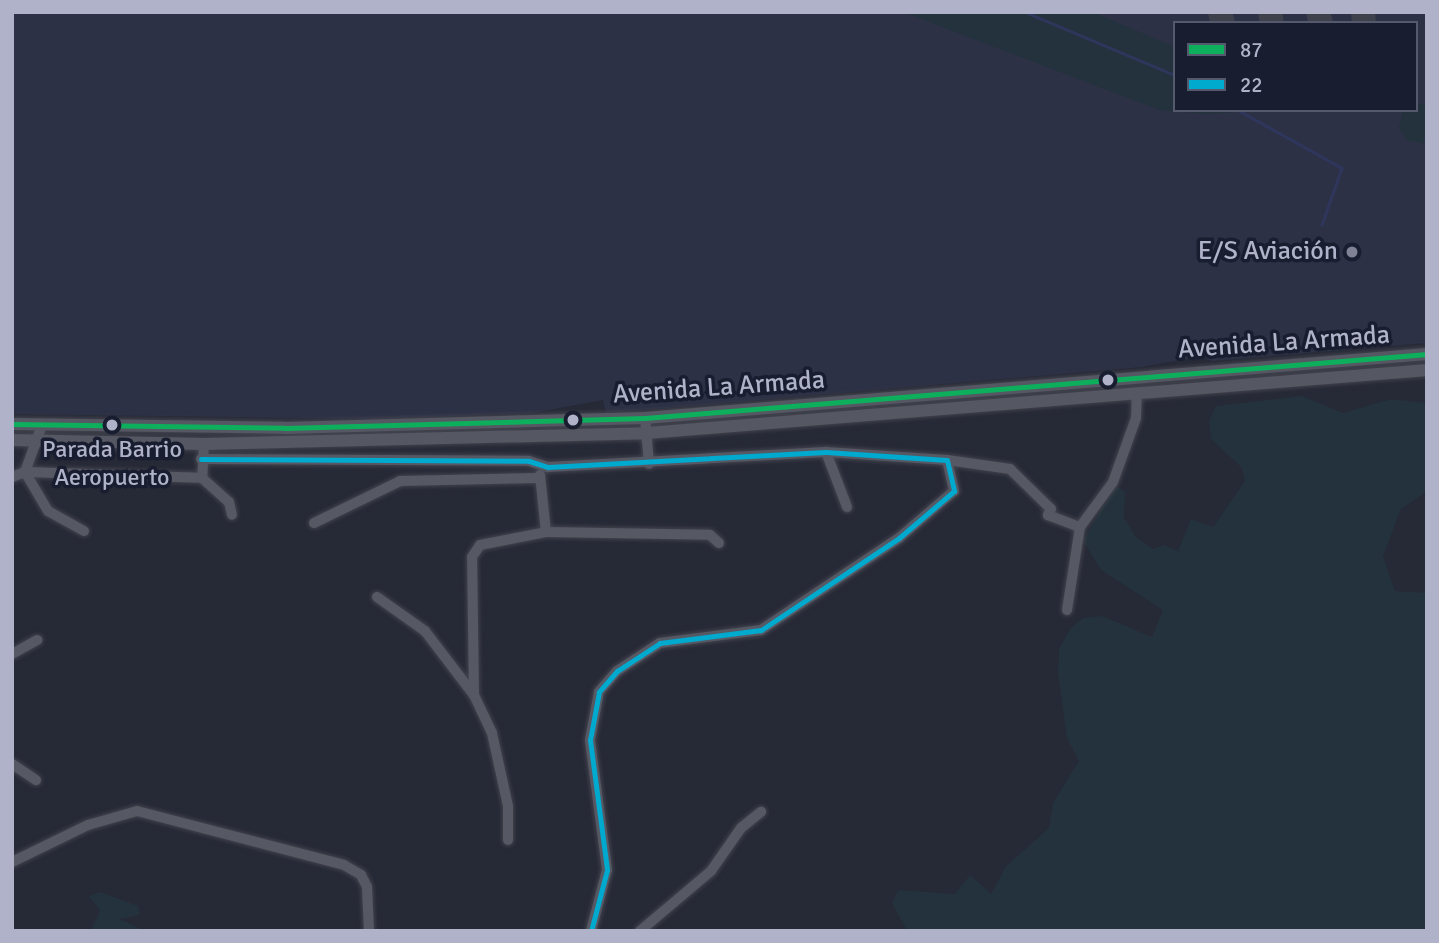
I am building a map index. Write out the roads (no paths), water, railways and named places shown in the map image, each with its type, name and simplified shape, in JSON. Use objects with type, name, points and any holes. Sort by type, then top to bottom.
[{"type":"main road","name":"Avenida La Armada","points":[[12,424],[285,428],[645,418],[1427,354]]},
{"type":"main road","name":"Avenida La Armada","points":[[12,440],[204,444],[647,433],[1427,370]]},
{"type":"street","points":[[1067,610],[1080,527],[1113,482],[1136,418],[1137,394]]},
{"type":"street","points":[[645,418],[649,464]]},
{"type":"street","points":[[25,472],[41,440],[42,425]]},
{"type":"street","points":[[202,478],[201,459],[204,444]]},
{"type":"street","points":[[201,459],[529,461],[548,467],[649,464],[826,452],[947,460],[1010,469],[1051,509],[1048,515],[1080,527]]},
{"type":"street","points":[[826,452],[847,507]]},
{"type":"street","points":[[591,931],[607,870],[590,740],[599,692],[617,671],[660,643],[761,630],[899,538],[954,491],[947,460]]},
{"type":"street","points":[[314,523],[400,481],[536,478],[548,467]]},
{"type":"street","points":[[25,472],[48,511],[84,531]]},
{"type":"street","points":[[12,477],[25,472],[202,478],[223,495],[232,515]]},
{"type":"street","points":[[536,478],[546,532]]},
{"type":"street","points":[[474,695],[472,557],[487,541],[546,532],[710,535],[719,543]]},
{"type":"street","points":[[377,597],[425,631],[474,695],[492,733],[508,806],[508,840]]},
{"type":"street","points":[[12,654],[37,640]]},
{"type":"street","points":[[12,764],[36,780]]},
{"type":"street","points":[[12,862],[88,825],[137,811],[344,865],[367,887],[369,931]]},
{"type":"street","points":[[640,931],[711,871],[741,828],[761,812]]},
{"type":"waterway","points":[[1025,12],[1173,74]]},
{"type":"waterway","points":[[1242,112],[1342,168],[1322,225]]},
{"type":"place","name":"E/S Aviación","points":[[1352,252]]},
{"type":"place","name":"Parada Barrio Aeropuerto","points":[[112,425]]}]
